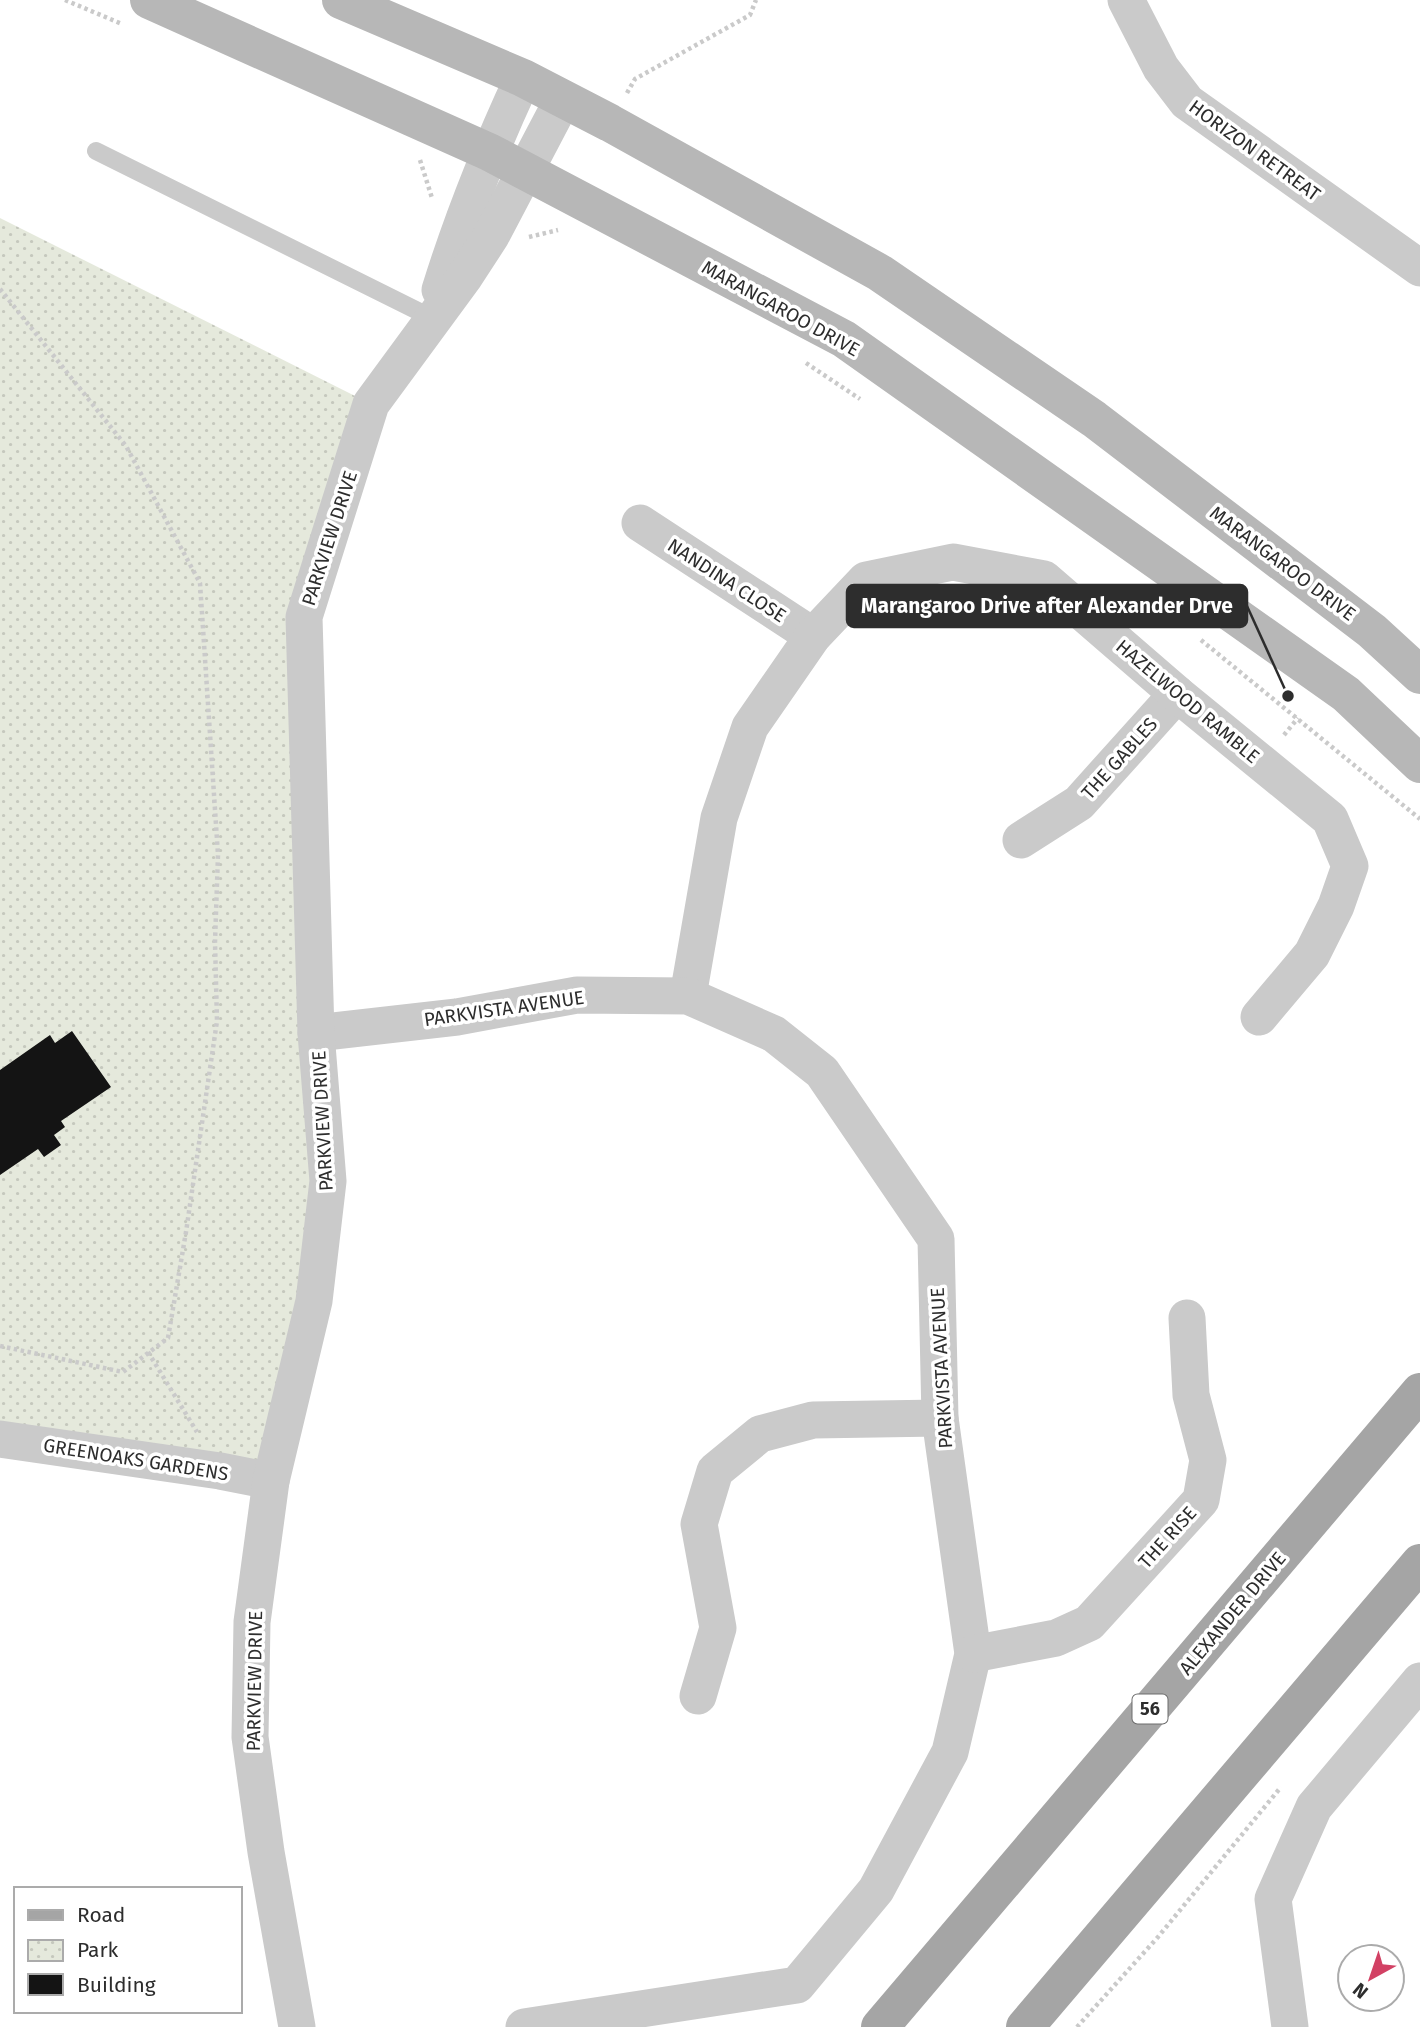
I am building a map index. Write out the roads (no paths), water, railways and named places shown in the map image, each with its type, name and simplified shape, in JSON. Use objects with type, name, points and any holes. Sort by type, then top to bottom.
[{"type":"main road","name":"MARANGAROO DRIVE","points":[[341,0],[563,99],[892,280],[1094,419],[1372,631],[1420,675]]},
{"type":"main road","name":"MARANGAROO DRIVE","points":[[139,13],[489,152],[844,339],[1346,694],[1420,764]]},
{"type":"main road","name":"ALEXANDER DRIVE","points":[[880,2027],[1420,1392]]},
{"type":"main road","points":[[1025,2027],[1420,1563]]},
{"type":"street","name":"HORIZON RETREAT","points":[[1126,0],[1161,68],[1187,102],[1420,268]]},
{"type":"street","name":"PARKVIEW DRIVE","points":[[297,2027],[266,1852],[250,1737],[252,1622],[271,1481],[314,1301],[328,1181],[316,1033],[304,617],[371,404],[465,276],[489,152],[523,79]]},
{"type":"street","name":"PARKVIEW DRIVE","points":[[476,229],[524,171],[563,99]]},
{"type":"street","name":"NANDINA CLOSE","points":[[640,523],[813,636]]},
{"type":"street","name":"HAZELWOOD RAMBLE","points":[[688,996],[719,818],[750,727],[813,636],[866,580],[953,562],[1044,579],[1177,694],[1330,819],[1350,866],[1336,905],[1312,954],[1259,1017]]},
{"type":"street","name":"THE GABLES","points":[[1021,840],[1079,803],[1177,694]]},
{"type":"street","name":"PARKVISTA AVENUE","points":[[316,1033],[457,1017],[577,995],[688,996],[774,1034],[822,1072],[936,1239],[940,1418],[973,1654],[950,1752],[876,1890],[797,1985],[524,2027]]},
{"type":"street","name":"THE RISE","points":[[973,1654],[1056,1638],[1089,1623],[1201,1500],[1208,1460],[1191,1395],[1187,1318]]},
{"type":"street","points":[[698,1696],[718,1628],[699,1524],[715,1471],[760,1434],[813,1420],[940,1418]]},
{"type":"street","name":"GREENOAKS GARDENS","points":[[0,1439],[271,1481]]},
{"type":"street","points":[[1290,2027],[1273,1899],[1314,1807],[1420,1681]]},
{"type":"lane","points":[[96,151],[432,318]]},
{"type":"place","name":"Marangaroo Drive after Alexander Drve","points":[[1288,696]]}]
